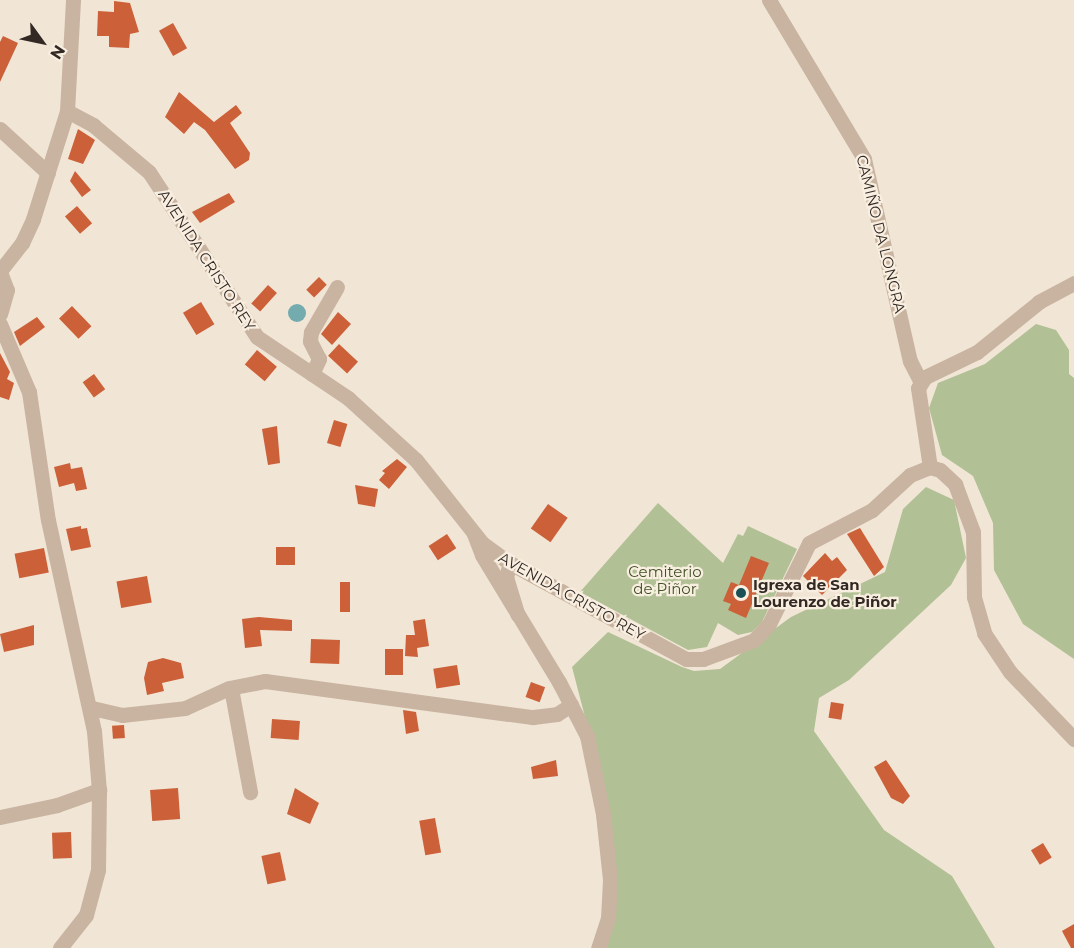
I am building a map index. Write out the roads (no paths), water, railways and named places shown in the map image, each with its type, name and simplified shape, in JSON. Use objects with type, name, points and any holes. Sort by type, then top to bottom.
[{"type":"street","points":[[0,314],[7,290],[0,271],[22,243],[48,173],[67,111],[73,0]]},
{"type":"street","name":"CAMIÑO DA LONGRA","points":[[769,0],[864,159],[907,349],[920,381],[930,467]]},
{"type":"street","name":"AVENIDA CRISTO REY","points":[[67,111],[93,125],[142,165],[247,325],[272,348],[357,405],[416,460],[474,534],[510,563],[680,656],[704,659],[746,645],[763,632],[802,552],[816,536],[872,510],[910,475],[930,467]]},
{"type":"street","points":[[0,129],[48,173]]},
{"type":"street","points":[[920,381],[977,352],[1039,302],[1074,283]]},
{"type":"street","points":[[312,374],[319,361],[310,341],[310,332],[338,287]]},
{"type":"street","points":[[0,324],[29,393],[57,562],[92,708],[99,790],[98,870],[92,900],[78,927],[60,948]]},
{"type":"street","points":[[930,467],[948,476],[966,507],[973,532],[975,608],[992,648],[1010,672],[1074,739]]},
{"type":"street","points":[[474,534],[587,736],[607,846],[609,903],[598,948]]},
{"type":"street","points":[[510,563],[506,576],[517,614]]},
{"type":"street","points":[[92,708],[122,715],[177,709],[231,687],[270,681],[533,717],[557,714],[571,705]]},
{"type":"street","points":[[231,687],[250,792]]},
{"type":"street","points":[[0,817],[57,805],[99,790]]},
{"type":"water","points":[[297,304],[303,307],[306,313],[303,319],[297,322],[291,319],[288,313],[291,307]]},
{"type":"place","name":"Igrexa de San Lourenzo de Piñor","points":[[741,593]]},
{"type":"park label","name":"Cemiterio de Piñor","points":[[665,580]]}]
